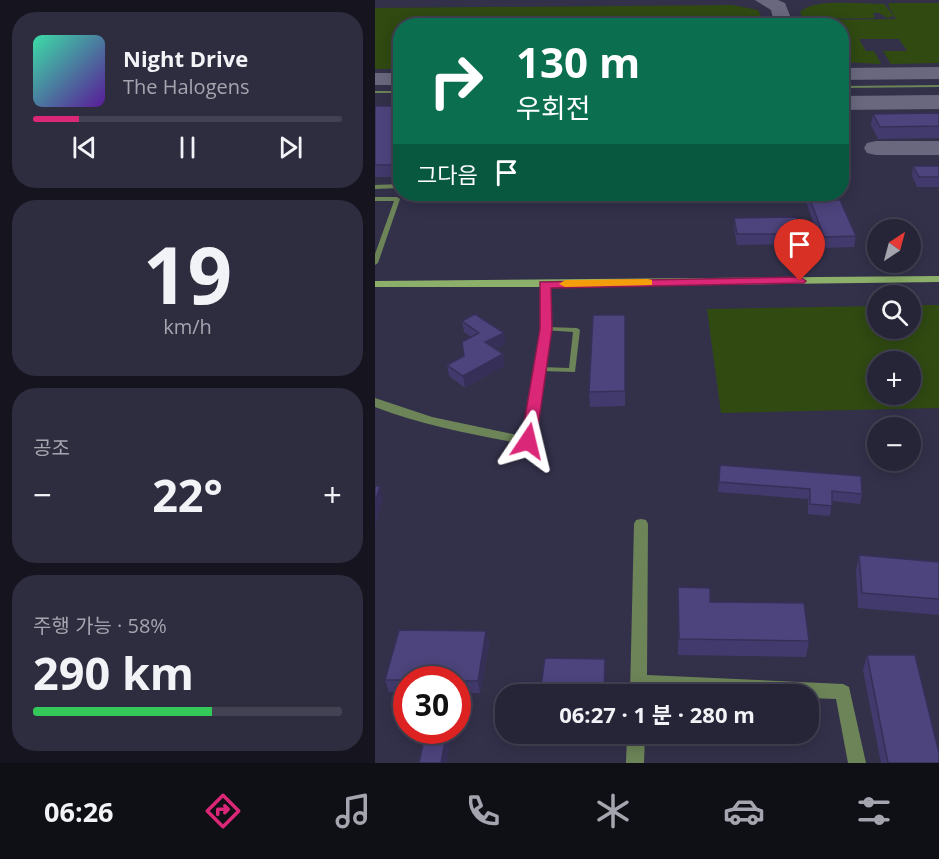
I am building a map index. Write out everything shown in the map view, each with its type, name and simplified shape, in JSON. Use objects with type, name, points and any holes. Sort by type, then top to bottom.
[{"type":"street","points":[[375,284],[939,279]]},
{"type":"street","points":[[375,402],[399,412],[449,426],[528,441],[546,329],[545,284]]},
{"type":"street","points":[[638,684],[641,524]]},
{"type":"street","points":[[819,692],[843,692],[857,763]]},
{"type":"street","points":[[635,763],[636,744]]},
{"type":"lane","points":[[849,87],[939,86]]},
{"type":"lane","points":[[375,92],[393,92]]},
{"type":"lane","points":[[375,187],[393,186]]},
{"type":"lane","points":[[375,200],[393,199]]},
{"type":"lane","points":[[375,263],[396,201]]},
{"type":"lane","points":[[541,369],[572,370],[574,360],[577,330],[546,329]]},
{"type":"green space","points":[[890,3],[939,3],[939,63],[891,64],[883,51],[907,51],[899,39],[859,39],[866,51],[874,51],[881,64],[849,62],[849,20],[896,19],[888,5]]},
{"type":"green space","points":[[820,4],[884,4],[894,16],[887,18],[879,13],[873,13],[875,18],[803,18],[800,12]]},
{"type":"green space","points":[[732,5],[758,10],[762,18],[393,18],[393,69],[375,69],[375,8]]},
{"type":"green space","points":[[921,305],[939,305],[939,408],[721,413],[707,309],[867,306],[867,339],[921,339]]},
{"type":"building","points":[[375,106],[393,106],[393,165],[375,165]]},
{"type":"building","points":[[939,113],[939,126],[880,127],[873,114]]},
{"type":"building","points":[[913,166],[939,166],[939,177],[919,177]]},
{"type":"building","points":[[811,201],[840,201],[856,236],[824,237]]},
{"type":"building","points":[[796,217],[801,234],[737,234],[734,218]]},
{"type":"building","points":[[475,314],[504,333],[485,342],[503,354],[463,376],[447,365],[464,356],[462,342],[479,333],[462,321]]},
{"type":"building","points":[[593,315],[625,315],[625,391],[589,392]]},
{"type":"building","points":[[720,465],[861,476],[862,494],[832,491],[832,506],[810,504],[810,489],[719,482]]},
{"type":"building","points":[[375,486],[380,486],[375,503]]},
{"type":"building","points":[[859,555],[939,562],[939,599],[862,593]]},
{"type":"building","points":[[678,587],[710,588],[710,602],[804,603],[809,641],[679,639]]},
{"type":"building","points":[[399,630],[486,631],[478,681],[471,681],[471,666],[393,666],[393,680],[385,680]]},
{"type":"building","points":[[867,655],[915,655],[939,753],[939,763],[888,763]]},
{"type":"building","points":[[545,658],[605,659],[604,684],[541,684]]},
{"type":"building","points":[[423,744],[444,744],[441,763],[419,763]]},
{"type":"taxiway","points":[[764,0],[779,7],[782,18]]},
{"type":"taxiway","points":[[849,74],[939,73]]},
{"type":"taxiway","points":[[375,79],[393,79]]},
{"type":"taxiway","points":[[849,103],[939,102]]},
{"type":"taxiway","points":[[876,148],[939,148]]},
{"type":"slow traffic","points":[[565,284],[648,283]]},
{"type":"route","points":[[528,441],[546,329],[545,284],[800,281]]}]
